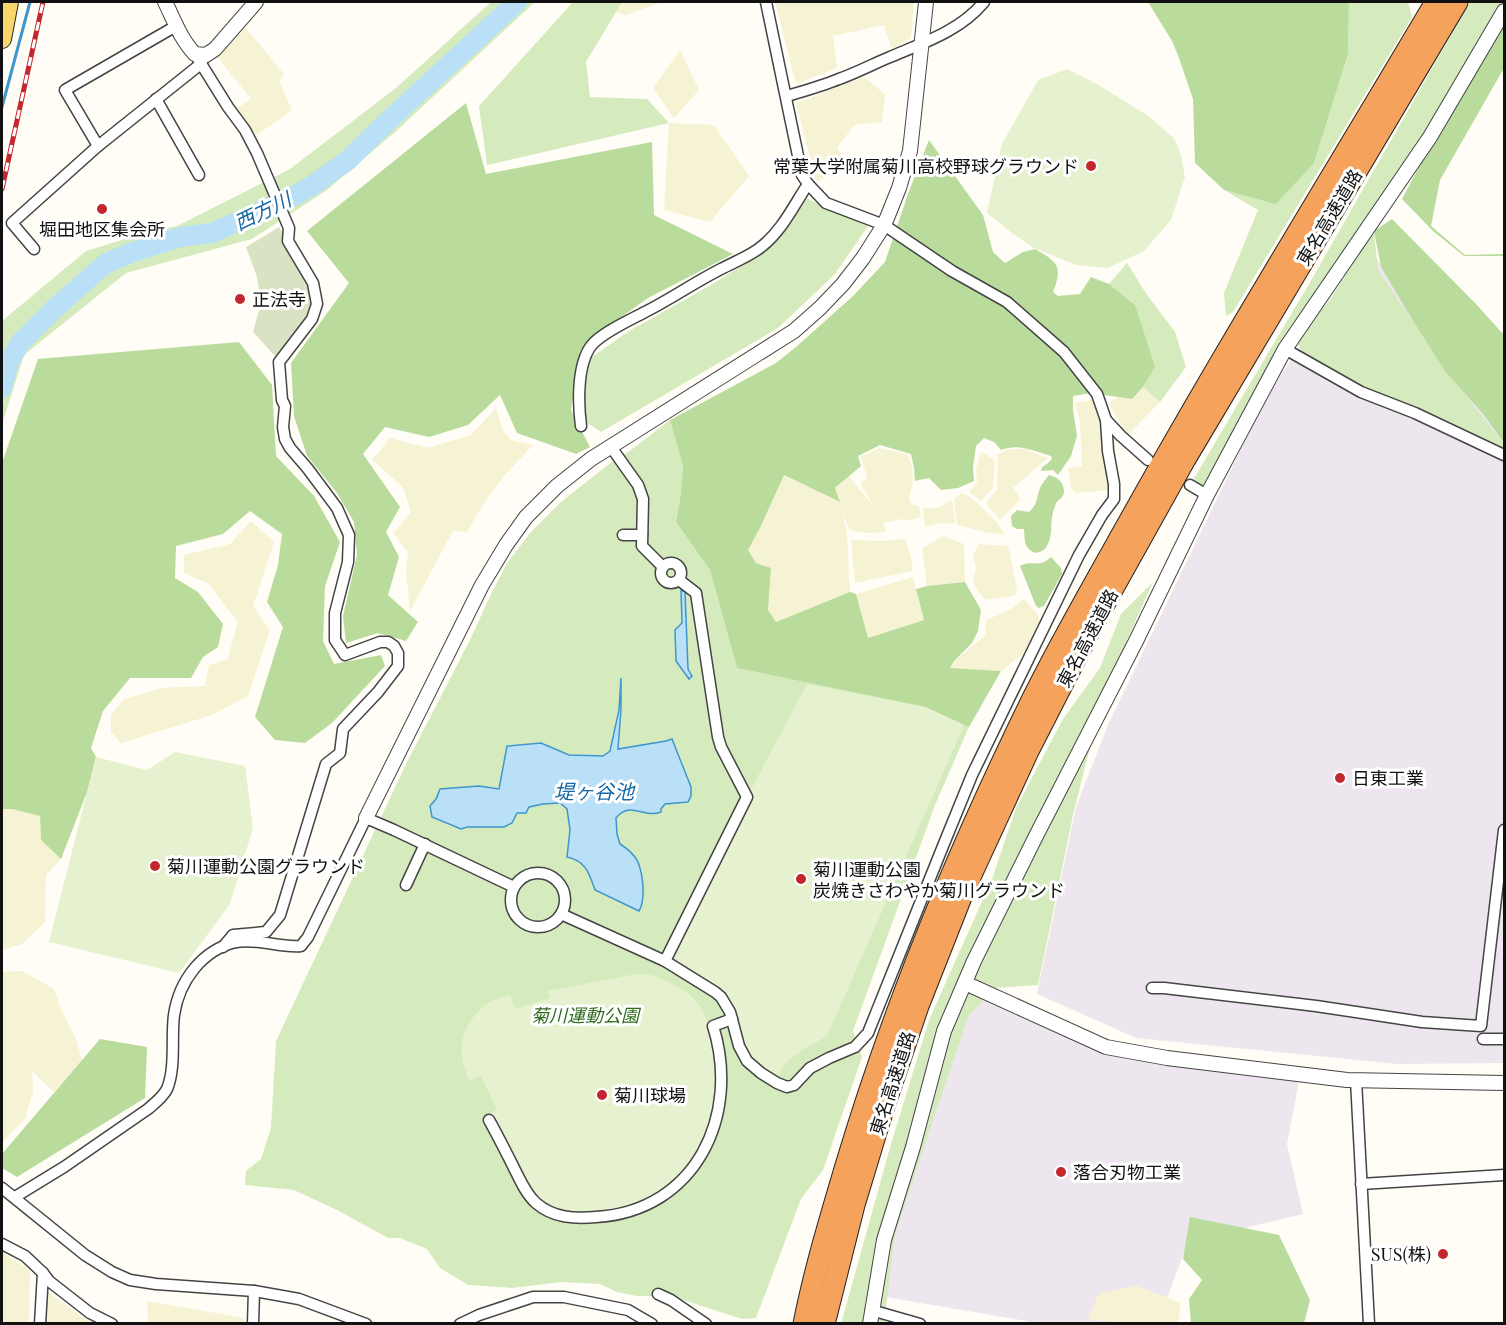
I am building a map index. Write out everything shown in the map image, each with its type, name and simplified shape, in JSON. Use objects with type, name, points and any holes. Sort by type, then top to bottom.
[{"type":"highway","name":"東名高速道路","points":[[804,1323],[836,1199],[862,1113],[901,1000],[946,885],[1011,743],[1077,616],[1169,451],[1436,2]]},
{"type":"highway","name":"東名高速道路","points":[[824,1323],[854,1205],[918,1006],[963,892],[1028,751],[1093,624],[1185,459],[1457,2]]},
{"type":"main road","points":[[2,39],[9,2]]},
{"type":"street","points":[[165,2],[187,46],[245,130],[289,228],[288,241],[313,283],[317,304],[312,319],[279,362],[282,400],[285,406],[283,427],[285,439],[290,448],[337,508],[349,535],[348,562],[334,613],[335,640],[345,655],[380,642],[388,642],[398,653],[398,666],[378,692],[343,729],[340,753],[326,764],[280,915],[266,932],[233,935],[223,946]]},
{"type":"street","points":[[34,249],[12,223],[98,146],[156,99],[198,59],[214,49],[256,2]]},
{"type":"street","points":[[561,914],[665,961],[721,997],[730,1012],[739,1046],[747,1061],[777,1083],[787,1087],[794,1085],[810,1068],[855,1047],[868,1033],[972,775],[1079,555],[1114,499],[1106,420],[1097,394],[1064,352],[1007,302],[952,271],[884,225],[826,203],[808,184],[802,175],[766,2]]},
{"type":"street","points":[[15,1197],[130,1122],[160,1098],[166,1089],[170,1074],[174,1015],[179,995],[188,978],[209,954],[223,946],[253,940],[293,947],[301,946],[309,937],[482,585],[506,545],[540,501],[574,472],[794,331],[843,284],[863,258],[884,225],[899,188],[910,151],[926,2]]},
{"type":"street","points":[[787,96],[838,80],[923,44],[956,27],[979,4]]},
{"type":"street","points":[[920,1323],[871,1317],[884,1240],[913,1147],[944,1031],[974,961],[1207,495],[1285,349],[1430,137],[1504,11]]},
{"type":"street","points":[[98,146],[65,90],[176,26]]},
{"type":"street","points":[[156,99],[199,175]]},
{"type":"street","points":[[581,426],[578,407],[582,364],[590,346],[625,322],[761,247],[779,228],[808,184]]},
{"type":"street","points":[[1285,349],[1361,392],[1415,413],[1504,455]]},
{"type":"street","points":[[1106,420],[1148,460]]},
{"type":"street","points":[[612,447],[648,499],[642,546],[663,567],[661,575],[665,581],[671,583],[679,580],[696,593],[718,737],[747,797],[665,961]]},
{"type":"street","points":[[1190,485],[1207,495]]},
{"type":"street","points":[[623,535],[642,535]]},
{"type":"street","points":[[366,818],[514,886]]},
{"type":"street","points":[[1152,988],[1316,1005],[1422,1022],[1481,1026],[1504,831]]},
{"type":"street","points":[[406,885],[425,844]]},
{"type":"street","points":[[535,873],[552,877],[563,889],[565,898],[561,914],[556,921],[540,928],[524,924],[513,911],[511,894],[514,886],[527,875],[535,873]]},
{"type":"street","points":[[965,983],[1106,1047],[1167,1058],[1356,1080],[1504,1083]]},
{"type":"street","points":[[489,1120],[525,1190],[536,1203],[549,1212],[563,1217],[587,1218],[622,1214],[639,1208],[662,1197],[680,1182],[696,1165],[707,1144],[720,1104],[720,1058],[713,1026],[732,1018]]},
{"type":"street","points":[[1483,1039],[1504,1039]]},
{"type":"street","points":[[1356,1080],[1369,1323]]},
{"type":"street","points":[[1361,1184],[1504,1175]]},
{"type":"street","points":[[2,1188],[85,1255],[130,1280],[254,1291],[299,1299],[366,1323]]},
{"type":"street","points":[[2,1244],[25,1256],[49,1281],[90,1313],[112,1323]]},
{"type":"street","points":[[40,1323],[43,1273]]},
{"type":"street","points":[[254,1291],[254,1323]]},
{"type":"street","points":[[658,1294],[706,1323]]},
{"type":"street","points":[[460,1323],[533,1297],[564,1297],[628,1310],[652,1323]]},
{"type":"shaded area","points":[[622,2],[662,2],[626,15],[616,12]]},
{"type":"shaded area","points":[[775,2],[914,2],[911,38],[892,49],[884,25],[833,36],[837,68],[796,84]]},
{"type":"shaded area","points":[[245,27],[284,74],[279,81],[292,110],[257,135],[236,109],[251,99],[216,55]]},
{"type":"shaded area","points":[[680,50],[699,90],[674,118],[653,88]]},
{"type":"shaded area","points":[[864,77],[885,94],[882,122],[854,125],[837,148],[848,165],[816,182],[796,103]]},
{"type":"shaded area","points":[[669,123],[714,125],[749,176],[710,222],[664,210]]},
{"type":"shaded area","points":[[1367,245],[1504,434],[1504,1063],[1397,1064],[1136,1038],[1037,994],[1076,807],[1108,725],[1265,399]]},
{"type":"shaded area","points":[[1143,387],[1160,402],[1127,436],[1109,404],[1117,397],[1132,399]]},
{"type":"shaded area","points":[[1092,400],[1101,420],[1112,490],[1076,493],[1071,489],[1068,468],[1082,466],[1080,422],[1075,403]]},
{"type":"shaded area","points":[[496,408],[503,431],[511,440],[533,445],[503,477],[467,532],[453,531],[410,611],[406,571],[408,552],[393,533],[411,512],[403,487],[372,460],[390,438],[428,448],[471,435]]},
{"type":"shaded area","points":[[879,448],[909,456],[913,482],[909,499],[912,504],[919,506],[921,517],[883,523],[880,517],[886,530],[868,533],[852,531],[842,510],[847,534],[850,592],[776,622],[768,610],[771,568],[756,563],[748,550],[784,475],[839,502],[835,489],[849,476],[873,506],[860,483],[867,478],[861,457]]},
{"type":"shaded area","points":[[1010,449],[1025,449],[1048,458],[1013,488],[1021,499],[1000,520],[986,503],[997,489],[998,454]]},
{"type":"shaded area","points":[[981,452],[995,460],[993,488],[981,501],[969,492],[977,483],[976,469]]},
{"type":"shaded area","points":[[962,493],[975,501],[995,520],[1005,535],[957,525],[954,499]]},
{"type":"shaded area","points":[[952,500],[955,524],[941,523],[925,527],[923,508],[937,508]]},
{"type":"shaded area","points":[[251,521],[274,542],[253,606],[270,630],[248,696],[212,715],[121,743],[111,732],[111,715],[123,700],[160,688],[205,686],[209,665],[227,660],[238,622],[209,584],[184,573],[184,555],[230,544]]},
{"type":"shaded area","points":[[944,536],[964,544],[965,582],[927,586],[922,548]]},
{"type":"shaded area","points":[[905,539],[913,571],[855,583],[851,540]]},
{"type":"shaded area","points":[[979,544],[1008,546],[1017,589],[1015,596],[985,600],[974,585],[976,568],[973,555]]},
{"type":"shaded area","points":[[913,577],[924,620],[867,638],[856,594]]},
{"type":"shaded area","points":[[1024,599],[1038,615],[1042,628],[1024,653],[1001,671],[950,669],[954,661],[985,636],[986,620],[1010,610]]},
{"type":"shaded area","points":[[2,809],[12,809],[40,816],[41,840],[61,859],[46,875],[45,922],[22,944],[2,950]]},
{"type":"shaded area","points":[[22,971],[54,989],[76,1039],[82,1060],[54,1092],[32,1071],[33,1092],[25,1119],[2,1142],[2,972]]},
{"type":"shaded area","points":[[971,992],[1103,1052],[1299,1081],[1287,1144],[1303,1214],[1236,1230],[1193,1228],[1158,1323],[1027,1323],[1027,1321],[879,1296],[891,1225]]},
{"type":"shaded area","points":[[2,1252],[30,1270],[29,1323],[2,1323]]},
{"type":"shaded area","points":[[1137,1286],[1181,1303],[1178,1323],[1132,1324],[1088,1319],[1099,1293]]},
{"type":"shaded area","points":[[45,1290],[82,1317],[96,1323],[45,1324]]},
{"type":"shaded area","points":[[147,1301],[244,1318],[244,1323],[148,1323]]},
{"type":"green space","points":[[491,2],[535,2],[394,133],[327,190],[252,239],[126,273],[24,355],[2,424],[2,321],[86,251],[148,232],[177,226],[290,169],[396,88]]},
{"type":"green space","points":[[573,2],[622,2],[586,62],[590,97],[647,99],[669,123],[487,165],[479,106]]},
{"type":"green space","points":[[1148,2],[1349,2],[1348,54],[1314,163],[1276,204],[1224,190],[1195,163],[1193,99],[1172,41]]},
{"type":"green space","points":[[1349,2],[1408,2],[1412,17],[1233,312],[1226,316],[1224,293],[1258,210],[1224,190],[1276,203],[1314,163],[1348,54]]},
{"type":"green space","points":[[1470,2],[1504,2],[1504,10],[1303,328],[1329,301],[1374,231],[1378,270],[1441,364],[1504,444],[1504,456],[1314,365],[1294,340],[1207,495],[1190,485],[1309,284]]},
{"type":"green space","points":[[1504,10],[1504,68],[1440,180],[1431,226],[1465,255],[1504,254],[1504,256],[1464,256],[1433,231],[1402,199]]},
{"type":"green space","name":"常葉大学附属菊川高校野球グラウンド","points":[[1067,69],[1097,84],[1147,115],[1174,138],[1181,155],[1185,177],[1171,220],[1144,251],[1108,268],[1076,265],[1034,248],[987,213],[1002,144],[1038,80]]},
{"type":"green space","points":[[466,103],[486,174],[652,142],[654,215],[733,254],[648,298],[607,327],[582,351],[571,410],[590,447],[576,454],[517,433],[500,395],[468,425],[429,437],[385,427],[363,454],[400,507],[386,532],[399,557],[388,595],[418,622],[406,641],[378,633],[346,643],[343,616],[357,555],[354,522],[337,493],[307,456],[294,416],[291,363],[349,283],[307,231]]},
{"type":"green space","points":[[929,140],[983,215],[993,252],[1005,263],[1023,252],[1035,249],[1049,258],[1058,270],[1053,292],[1058,296],[1080,294],[1091,277],[1109,284],[1135,305],[1155,367],[1143,387],[1132,399],[1091,393],[1073,396],[1077,436],[1071,456],[1058,475],[1053,470],[1041,471],[1042,467],[1052,459],[1051,456],[1014,447],[1001,450],[994,442],[984,438],[976,446],[974,481],[958,488],[941,490],[929,478],[915,481],[911,454],[880,445],[858,456],[861,466],[835,488],[840,502],[784,475],[748,550],[756,563],[771,568],[768,610],[776,622],[850,592],[856,594],[868,638],[924,620],[916,589],[965,582],[981,610],[978,631],[972,643],[950,668],[1001,671],[969,727],[925,707],[737,668],[710,570],[676,522],[683,466],[670,420],[776,363],[853,296],[885,262]]},
{"type":"green space","points":[[807,198],[868,226],[835,274],[778,328],[601,432],[582,419],[589,359],[629,331],[711,285],[767,250]]},
{"type":"green space","points":[[1392,219],[1504,335],[1504,443],[1484,415],[1445,371],[1381,267],[1374,231]]},
{"type":"green space","points":[[279,227],[305,269],[315,297],[312,319],[275,356],[253,332],[261,303],[257,277],[246,247]]},
{"type":"green space","points":[[1127,263],[1147,295],[1175,332],[1186,367],[1160,402],[1143,387],[1152,371],[1135,305],[1109,284]]},
{"type":"green space","points":[[239,342],[272,385],[276,456],[314,496],[340,542],[325,586],[323,641],[334,664],[381,655],[385,666],[332,723],[305,743],[275,740],[255,717],[283,627],[267,602],[278,565],[282,534],[250,511],[223,534],[176,546],[175,578],[198,592],[223,624],[218,647],[203,657],[191,678],[130,678],[103,711],[91,748],[96,757],[87,792],[61,859],[41,840],[40,816],[12,809],[2,809],[2,463],[38,359]]},
{"type":"green space","name":"菊川運動公園","points":[[670,420],[683,466],[676,522],[710,570],[737,668],[925,707],[969,727],[935,805],[853,1031],[862,1057],[823,1170],[801,1199],[756,1318],[742,1319],[671,1296],[637,1296],[617,1292],[600,1284],[561,1282],[512,1288],[468,1285],[440,1268],[427,1249],[400,1238],[388,1238],[294,1190],[245,1185],[246,1171],[261,1159],[271,1128],[276,1041],[407,762],[508,562],[530,533],[561,502]]},
{"type":"green space","points":[[1049,475],[1061,483],[1064,494],[1056,503],[1053,512],[1047,546],[1035,553],[1027,546],[1024,529],[1012,526],[1011,516],[1017,510],[1029,512],[1032,509],[1041,486]]},
{"type":"green space","points":[[1051,557],[1061,568],[1062,574],[1044,606],[1039,608],[1036,606],[1020,566],[1047,561]]},
{"type":"green space","points":[[1153,582],[1104,691],[1073,815],[1038,985],[995,988],[968,1017],[895,1234],[884,1323],[841,1324],[891,1144],[929,1020],[992,879],[1016,808],[1063,719],[1100,668],[1121,614]]},
{"type":"green space","name":"菊川運動公園 炭焼きさわやか菊川グラウンド","points":[[807,684],[925,707],[964,725],[827,1036],[802,1050],[784,1064],[777,1083],[747,1061],[721,997],[665,961],[747,797]]},
{"type":"green space","name":"菊川運動公園グラウンド","points":[[175,752],[245,766],[253,828],[230,904],[179,973],[49,942],[96,757],[147,770]]},
{"type":"green space","name":"菊川球場","points":[[636,974],[651,975],[665,980],[688,993],[700,1006],[716,1049],[714,1116],[698,1153],[679,1179],[648,1199],[609,1213],[578,1214],[550,1209],[533,1194],[491,1114],[497,1110],[481,1076],[469,1080],[462,1053],[463,1037],[475,1015],[489,1002],[510,995],[515,1009],[550,998],[548,991]]},
{"type":"green space","points":[[100,1039],[147,1047],[145,1098],[17,1177],[2,1168],[2,1154]]},
{"type":"green space","points":[[1190,1217],[1279,1235],[1310,1300],[1304,1323],[1191,1323],[1189,1299],[1202,1280],[1183,1259]]},
{"type":"water","points":[[681,590],[685,592],[688,669],[692,676],[689,679],[676,661],[675,630],[682,623]]},
{"type":"water","name":"堤ヶ谷池","points":[[621,678],[618,749],[672,739],[691,787],[688,802],[665,804],[661,812],[655,814],[627,810],[616,818],[620,844],[633,854],[640,867],[643,894],[639,911],[595,890],[589,873],[583,865],[567,857],[570,830],[567,809],[560,803],[529,807],[526,813],[517,813],[512,823],[504,827],[461,829],[432,817],[430,806],[440,789],[479,786],[499,789],[507,746],[541,743],[569,755],[603,756],[610,751],[619,710]]},
{"type":"waterway","points":[[2,107],[30,2]]},
{"type":"waterway","name":"西方川","points":[[2,388],[9,362],[20,343],[105,264],[130,253],[180,237],[212,233],[310,187],[347,161],[517,2]]},
{"type":"railway","points":[[2,189],[43,2]]},
{"type":"place","name":"常葉大学附属菊川高校野球グラウンド","points":[[1091,166]]},
{"type":"place","name":"堀田地区集会所","points":[[102,209]]},
{"type":"place","name":"正法寺","points":[[240,299]]},
{"type":"place","name":"日東工業","points":[[1340,778]]},
{"type":"place","name":"菊川運動公園グラウンド","points":[[155,866]]},
{"type":"place","name":"菊川運動公園 炭焼きさわやか菊川グラウンド","points":[[801,879]]},
{"type":"place","name":"菊川球場","points":[[602,1095]]},
{"type":"place","name":"落合刃物工業","points":[[1061,1172]]},
{"type":"place","name":"SUS(株)","points":[[1443,1254]]}]
